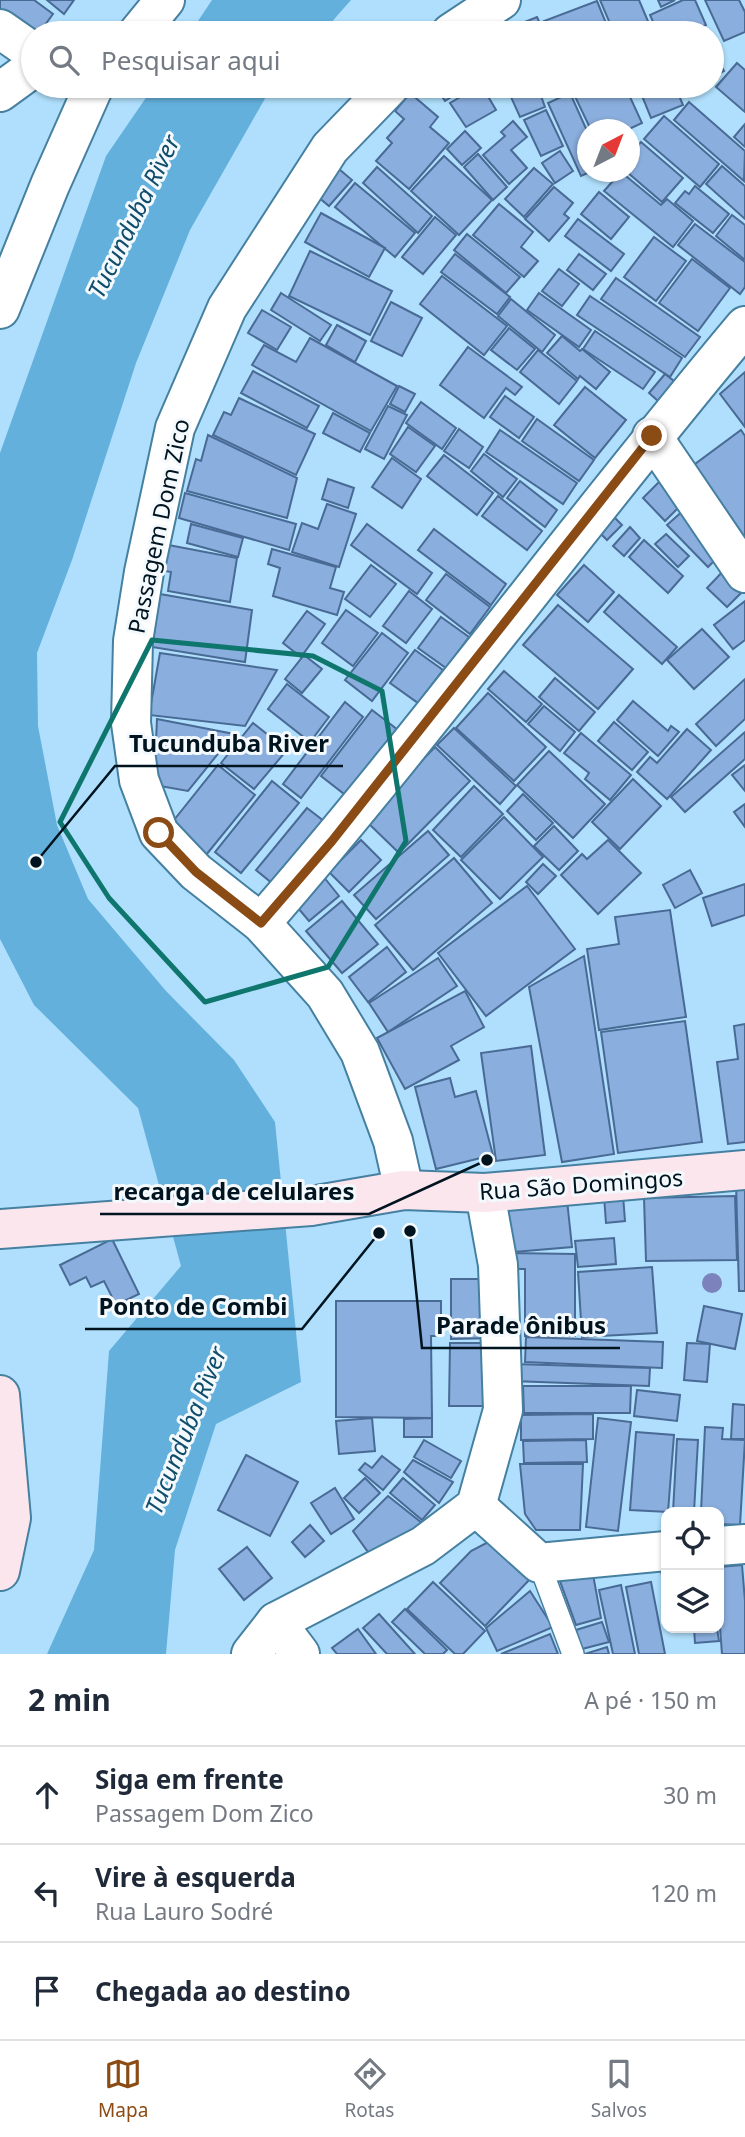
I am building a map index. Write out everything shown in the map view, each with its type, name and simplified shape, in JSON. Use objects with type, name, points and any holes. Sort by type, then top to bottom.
[{"type":"street","points":[[148,21],[165,0]]},
{"type":"street","points":[[470,21],[501,0]]},
{"type":"street","points":[[0,29],[21,44]]},
{"type":"street","points":[[0,92],[21,77]]},
{"type":"street","points":[[0,309],[89,98]]},
{"type":"street","name":"Passagem Dom Zico","points":[[378,98],[330,148],[227,308],[175,428],[144,572],[133,640],[131,723],[139,780],[159,833],[196,872],[261,923],[325,994],[360,1052],[393,1140],[404,1190]]},
{"type":"street","points":[[261,923],[332,841],[652,436],[745,326]]},
{"type":"street","points":[[652,436],[745,573]]},
{"type":"street","name":"Rua São Domingos","points":[[0,1228],[311,1206],[404,1190],[485,1193],[745,1170]]},
{"type":"street","points":[[251,1654],[276,1622],[423,1546],[476,1506],[503,1410],[498,1265],[485,1193]]},
{"type":"street","points":[[0,1395],[11,1518],[0,1571]]},
{"type":"street","points":[[476,1506],[539,1563],[661,1551]]},
{"type":"street","points":[[724,1546],[745,1544]]},
{"type":"street","points":[[276,1622],[300,1654]]},
{"type":"lane","points":[[539,1563],[573,1654]]},
{"type":"highlighted area","points":[[152,640],[313,656],[382,691],[406,841],[328,967],[205,1002],[109,898],[60,822]]},
{"type":"water","points":[[212,0],[351,0],[333,21],[198,21]]},
{"type":"water","name":"Tucunduba River","points":[[146,98],[265,98],[190,230],[136,363],[72,560],[37,653],[38,726],[57,825],[88,899],[166,991],[234,1060],[275,1122],[301,1382],[216,1424],[175,1550],[166,1654],[47,1654],[94,1550],[109,1351],[181,1266],[138,1108],[34,1005],[0,939],[0,453],[106,156]]},
{"type":"building","points":[[0,0],[34,0],[53,14],[48,21],[21,21],[21,25],[0,16]]},
{"type":"building","points":[[47,0],[74,0],[64,14]]},
{"type":"building","points":[[600,0],[639,0],[648,21],[609,21]]},
{"type":"building","points":[[658,0],[675,0],[661,7]]},
{"type":"building","points":[[683,0],[695,0],[704,21],[653,21],[650,15]]},
{"type":"building","points":[[705,0],[739,0],[745,12],[745,32],[724,41],[724,21],[715,21]]},
{"type":"building","points":[[597,1],[605,21],[544,21]]},
{"type":"building","points":[[737,63],[745,70],[745,112],[724,94],[724,78]]},
{"type":"building","points":[[406,98],[416,98],[438,117],[430,127],[449,143],[409,189],[376,161],[392,143],[387,138],[404,119],[395,111]]},
{"type":"building","points":[[459,98],[489,98],[496,110],[466,127],[450,103]]},
{"type":"building","points":[[511,98],[542,98],[545,107],[520,117]]},
{"type":"building","points":[[559,98],[572,98],[582,119],[577,119],[577,167],[548,103]]},
{"type":"building","points":[[576,98],[631,98],[642,123],[640,124],[640,119],[586,119]]},
{"type":"building","points":[[643,98],[680,98],[683,105],[651,118]]},
{"type":"building","points":[[689,102],[745,151],[744,181],[674,120]]},
{"type":"building","points":[[546,110],[563,146],[541,156],[524,120]]},
{"type":"building","points":[[664,116],[719,164],[700,187],[644,139]]},
{"type":"building","points":[[513,121],[527,137],[511,150],[527,168],[509,184],[483,155],[505,136],[501,132]]},
{"type":"building","points":[[745,124],[745,147],[734,137]]},
{"type":"building","points":[[465,131],[481,148],[462,165],[447,149]]},
{"type":"building","points":[[640,143],[683,178],[662,202],[639,182]]},
{"type":"building","points":[[560,151],[573,171],[555,183],[542,163]]},
{"type":"building","points":[[478,154],[507,187],[493,200],[464,167]]},
{"type":"building","points":[[444,156],[492,200],[459,235],[411,191]]},
{"type":"building","points":[[722,166],[745,186],[745,219],[706,184]]},
{"type":"building","points":[[377,167],[432,216],[418,233],[363,183]]},
{"type":"building","points":[[534,168],[553,184],[524,217],[505,199]]},
{"type":"building","points":[[339,169],[352,180],[329,206],[317,196]]},
{"type":"building","points":[[612,182],[633,182],[661,205],[667,199],[693,221],[673,247],[604,191]]},
{"type":"building","points":[[355,183],[415,233],[395,257],[335,207]]},
{"type":"building","points":[[695,186],[729,214],[713,233],[675,203],[685,191],[689,194]]},
{"type":"building","points":[[554,187],[573,203],[564,214],[569,218],[549,241],[525,219]]},
{"type":"building","points":[[599,192],[629,217],[611,239],[581,214]]},
{"type":"building","points":[[499,204],[533,232],[521,247],[538,261],[524,277],[473,235]]},
{"type":"building","points":[[321,213],[385,248],[369,277],[305,242]]},
{"type":"building","points":[[732,215],[745,225],[745,260],[716,236]]},
{"type":"building","points":[[435,217],[456,235],[423,274],[402,257]]},
{"type":"building","points":[[578,219],[624,254],[611,271],[565,236]]},
{"type":"building","points":[[695,224],[745,262],[745,287],[740,294],[678,245]]},
{"type":"building","points":[[467,234],[520,277],[506,293],[454,250]]},
{"type":"building","points":[[654,237],[686,261],[656,301],[624,277]]},
{"type":"building","points":[[310,251],[392,291],[370,335],[289,296]]},
{"type":"building","points":[[455,254],[510,297],[497,314],[441,272]]},
{"type":"building","points":[[579,254],[606,274],[593,290],[567,270]]},
{"type":"building","points":[[692,259],[730,288],[698,331],[659,303]]},
{"type":"building","points":[[559,269],[579,284],[562,306],[542,291]]},
{"type":"building","points":[[442,276],[507,326],[484,355],[420,304]]},
{"type":"building","points":[[616,278],[700,337],[685,357],[601,299]]},
{"type":"building","points":[[281,293],[331,325],[320,341],[271,310]]},
{"type":"building","points":[[539,293],[591,330],[579,347],[527,310]]},
{"type":"building","points":[[590,296],[682,358],[670,377],[577,315]]},
{"type":"building","points":[[511,299],[555,335],[542,352],[498,316]]},
{"type":"building","points":[[391,302],[422,318],[402,356],[371,341]]},
{"type":"building","points":[[262,310],[291,327],[277,350],[248,333]]},
{"type":"building","points":[[337,325],[366,341],[355,362],[326,345]]},
{"type":"building","points":[[509,328],[535,349],[517,370],[491,350]]},
{"type":"building","points":[[595,331],[655,372],[643,389],[583,349]]},
{"type":"building","points":[[562,336],[610,372],[596,389],[580,376],[578,379],[547,353]]},
{"type":"building","points":[[310,338],[397,386],[371,431],[252,365],[264,345],[296,362]]},
{"type":"building","points":[[468,347],[522,387],[515,395],[506,388],[484,418],[440,385]]},
{"type":"building","points":[[538,350],[577,381],[559,404],[520,372]]},
{"type":"building","points":[[253,371],[319,406],[307,428],[241,393]]},
{"type":"building","points":[[745,372],[745,427],[720,394]]},
{"type":"building","points":[[665,374],[674,381],[658,401],[649,393]]},
{"type":"building","points":[[399,386],[415,394],[405,412],[390,404]]},
{"type":"building","points":[[585,387],[626,420],[595,458],[554,425]]},
{"type":"building","points":[[505,396],[534,417],[519,438],[490,417]]},
{"type":"building","points":[[239,398],[315,434],[296,475],[213,435],[224,412],[231,415]]},
{"type":"building","points":[[421,402],[456,428],[442,449],[406,423]]},
{"type":"building","points":[[388,406],[407,415],[384,459],[365,449]]},
{"type":"building","points":[[333,413],[370,433],[360,452],[323,433]]},
{"type":"building","points":[[537,419],[594,460],[579,481],[522,441]]},
{"type":"building","points":[[408,427],[435,446],[416,472],[390,454]]},
{"type":"building","points":[[459,429],[483,447],[469,468],[444,451]]},
{"type":"building","points":[[500,430],[577,483],[563,504],[486,452]]},
{"type":"building","points":[[741,430],[745,436],[745,540],[691,467]]},
{"type":"building","points":[[208,435],[297,478],[287,518],[187,491],[196,459],[201,461]]},
{"type":"building","points":[[484,454],[517,479],[503,497],[471,471]]},
{"type":"building","points":[[444,455],[493,493],[477,515],[427,476]]},
{"type":"building","points":[[392,458],[421,479],[402,508],[372,487]]},
{"type":"building","points":[[328,479],[354,488],[348,508],[322,499]]},
{"type":"building","points":[[662,479],[684,502],[665,521],[643,498]]},
{"type":"building","points":[[520,481],[557,510],[545,527],[507,498]]},
{"type":"building","points":[[185,493],[296,524],[289,550],[179,518]]},
{"type":"building","points":[[498,496],[542,531],[527,550],[482,516]]},
{"type":"building","points":[[327,504],[356,514],[339,567],[292,552],[302,523],[318,529]]},
{"type":"building","points":[[685,509],[725,550],[708,567],[667,525]]},
{"type":"building","points":[[612,515],[622,525],[607,540],[597,530]]},
{"type":"building","points":[[191,524],[243,538],[238,557],[187,543]]},
{"type":"building","points":[[367,524],[432,573],[417,594],[351,545]]},
{"type":"building","points":[[630,527],[640,538],[624,556],[613,546]]},
{"type":"building","points":[[434,529],[506,584],[491,605],[418,550]]},
{"type":"building","points":[[666,534],[689,556],[678,567],[655,544]]},
{"type":"building","points":[[644,540],[683,576],[668,593],[629,557]]},
{"type":"building","points":[[158,543],[237,558],[230,602],[168,591],[171,572],[154,569]]},
{"type":"building","points":[[272,549],[336,567],[330,588],[344,592],[337,615],[273,596],[280,568],[268,564]]},
{"type":"building","points":[[371,565],[396,584],[370,617],[345,599]]},
{"type":"building","points":[[584,565],[614,592],[588,622],[557,595]]},
{"type":"building","points":[[727,567],[745,589],[727,607],[707,588]]},
{"type":"building","points":[[446,574],[490,607],[470,634],[426,600]]},
{"type":"building","points":[[409,591],[432,609],[406,643],[383,626]]},
{"type":"building","points":[[160,594],[252,610],[245,662],[152,647]]},
{"type":"building","points":[[619,595],[677,647],[662,664],[604,612]]},
{"type":"building","points":[[745,601],[745,640],[733,649],[714,625]]},
{"type":"building","points":[[558,605],[633,669],[598,709],[523,645]]},
{"type":"building","points":[[346,610],[378,633],[353,666],[322,643]]},
{"type":"building","points":[[307,611],[325,624],[301,657],[283,643]]},
{"type":"building","points":[[441,617],[469,637],[446,668],[418,648]]},
{"type":"building","points":[[702,629],[729,657],[694,689],[667,660]]},
{"type":"building","points":[[382,633],[408,653],[372,701],[345,680]]},
{"type":"building","points":[[415,650],[443,670],[418,703],[390,683]]},
{"type":"building","points":[[160,653],[277,670],[245,726],[149,715]]},
{"type":"building","points":[[304,655],[322,669],[302,693],[285,679]]},
{"type":"building","points":[[504,671],[542,704],[526,722],[488,689]]},
{"type":"building","points":[[555,678],[595,712],[579,731],[539,697]]},
{"type":"building","points":[[745,679],[745,719],[716,746],[696,724]]},
{"type":"building","points":[[287,684],[329,717],[310,742],[268,709]]},
{"type":"building","points":[[488,693],[546,747],[514,781],[456,728]]},
{"type":"building","points":[[633,701],[668,731],[671,726],[679,732],[658,756],[617,720]]},
{"type":"building","points":[[345,702],[363,717],[301,798],[283,784]]},
{"type":"building","points":[[544,706],[575,732],[560,751],[528,724]]},
{"type":"building","points":[[372,710],[398,730],[348,797],[321,776]]},
{"type":"building","points":[[157,719],[234,734],[188,791],[154,785]]},
{"type":"building","points":[[614,722],[648,752],[632,770],[598,741]]},
{"type":"building","points":[[253,723],[287,750],[254,789],[221,763]]},
{"type":"building","points":[[454,728],[516,786],[500,804],[437,745]]},
{"type":"building","points":[[687,729],[711,750],[667,799],[637,772],[650,757],[657,763]]},
{"type":"building","points":[[745,732],[745,759],[685,812],[671,797]]},
{"type":"building","points":[[581,733],[631,775],[610,800],[585,779],[589,773],[564,753]]},
{"type":"building","points":[[435,747],[470,781],[399,853],[365,820]]},
{"type":"building","points":[[549,751],[605,804],[573,838],[517,785]]},
{"type":"building","points":[[218,765],[255,795],[206,855],[170,825]]},
{"type":"building","points":[[745,765],[745,791],[732,775]]},
{"type":"building","points":[[633,779],[661,806],[620,849],[592,822]]},
{"type":"building","points":[[272,781],[299,803],[241,873],[215,852]]},
{"type":"building","points":[[474,786],[503,814],[461,857],[433,830]]},
{"type":"building","points":[[523,794],[553,823],[536,840],[507,811]]},
{"type":"building","points":[[745,804],[745,827],[734,812]]},
{"type":"building","points":[[307,808],[329,825],[278,888],[256,870]]},
{"type":"building","points":[[504,817],[543,857],[500,899],[461,860]]},
{"type":"building","points":[[554,826],[578,851],[559,870],[534,846]]},
{"type":"building","points":[[428,831],[449,855],[376,919],[354,895]]},
{"type":"building","points":[[361,840],[381,860],[349,892],[329,872]]},
{"type":"building","points":[[608,840],[641,873],[598,914],[561,875],[582,854],[587,859]]},
{"type":"building","points":[[454,858],[492,903],[413,970],[375,925]]},
{"type":"building","points":[[543,864],[556,876],[538,894],[526,882]]},
{"type":"building","points":[[690,870],[702,893],[675,908],[663,885]]},
{"type":"building","points":[[323,876],[339,896],[309,921],[293,902]]},
{"type":"building","points":[[745,884],[745,915],[712,926],[703,898]]},
{"type":"building","points":[[527,886],[575,949],[486,1016],[438,953]]},
{"type":"building","points":[[342,901],[378,944],[342,973],[306,931]]},
{"type":"building","points":[[670,910],[686,1017],[599,1030],[587,949],[619,944],[615,917]]},
{"type":"building","points":[[387,947],[406,972],[368,1002],[349,977]]},
{"type":"building","points":[[584,956],[614,1154],[562,1162],[529,987]]},
{"type":"building","points":[[438,958],[457,986],[388,1032],[369,1003]]},
{"type":"building","points":[[465,991],[484,1027],[451,1046],[459,1060],[405,1089],[377,1038]]},
{"type":"building","points":[[685,1021],[702,1142],[618,1153],[601,1032]]},
{"type":"building","points":[[745,1024],[745,1142],[728,1144],[717,1062],[738,1059],[734,1026]]},
{"type":"building","points":[[531,1046],[545,1155],[496,1161],[481,1053]]},
{"type":"building","points":[[450,1078],[455,1097],[476,1091],[493,1155],[436,1169],[415,1087]]},
{"type":"building","points":[[745,1183],[745,1291],[739,1291],[736,1184]]},
{"type":"building","points":[[623,1195],[625,1221],[606,1223],[604,1196]]},
{"type":"building","points":[[735,1196],[737,1260],[646,1261],[644,1198]]},
{"type":"building","points":[[567,1200],[572,1247],[503,1253],[498,1207]]},
{"type":"building","points":[[614,1238],[616,1264],[578,1267],[575,1241]]},
{"type":"building","points":[[112,1239],[139,1294],[116,1305],[104,1281],[91,1287],[86,1277],[70,1285],[60,1265]]},
{"type":"building","points":[[508,1253],[575,1254],[575,1336],[525,1336],[525,1269],[509,1269]]},
{"type":"building","points":[[652,1267],[657,1333],[582,1337],[578,1272]]},
{"type":"building","points":[[451,1279],[496,1279],[496,1338],[451,1339]]},
{"type":"building","points":[[336,1301],[441,1301],[441,1336],[431,1336],[432,1418],[336,1417]]},
{"type":"building","points":[[704,1306],[742,1314],[735,1349],[697,1341]]},
{"type":"building","points":[[526,1337],[663,1342],[662,1368],[525,1362]]},
{"type":"building","points":[[450,1343],[487,1343],[487,1406],[449,1406]]},
{"type":"building","points":[[687,1343],[710,1344],[707,1382],[684,1380]]},
{"type":"building","points":[[513,1364],[650,1368],[649,1386],[512,1381]]},
{"type":"building","points":[[523,1386],[631,1386],[630,1413],[524,1413]]},
{"type":"building","points":[[637,1390],[680,1395],[677,1421],[634,1416]]},
{"type":"building","points":[[733,1404],[745,1405],[745,1439],[731,1439]]},
{"type":"building","points":[[593,1414],[593,1439],[521,1440],[521,1415]]},
{"type":"building","points":[[372,1418],[375,1451],[339,1454],[336,1421]]},
{"type":"building","points":[[432,1418],[432,1437],[404,1437],[404,1419]]},
{"type":"building","points":[[598,1418],[631,1422],[618,1531],[586,1527]]},
{"type":"building","points":[[705,1427],[723,1428],[722,1439],[745,1440],[740,1525],[724,1524],[724,1507],[701,1507]]},
{"type":"building","points":[[636,1432],[674,1435],[668,1507],[661,1507],[661,1512],[630,1510]]},
{"type":"building","points":[[677,1439],[698,1440],[694,1507],[673,1507]]},
{"type":"building","points":[[424,1440],[461,1461],[451,1478],[414,1457]]},
{"type":"building","points":[[586,1440],[587,1462],[524,1463],[523,1441]]},
{"type":"building","points":[[246,1455],[298,1482],[270,1536],[218,1510]]},
{"type":"building","points":[[382,1456],[400,1470],[383,1490],[359,1470],[365,1463],[372,1468]]},
{"type":"building","points":[[413,1460],[453,1482],[439,1503],[404,1472]]},
{"type":"building","points":[[520,1464],[583,1464],[580,1530],[536,1530],[525,1514]]},
{"type":"building","points":[[365,1478],[380,1493],[359,1513],[344,1498]]},
{"type":"building","points":[[403,1478],[435,1505],[422,1520],[390,1493]]},
{"type":"building","points":[[335,1488],[354,1519],[331,1534],[311,1503]]},
{"type":"building","points":[[388,1496],[422,1523],[373,1559],[353,1531]]},
{"type":"building","points":[[310,1525],[324,1541],[305,1557],[292,1542]]},
{"type":"building","points":[[494,1539],[533,1576],[485,1626],[440,1583],[471,1551]]},
{"type":"building","points":[[247,1547],[272,1578],[244,1600],[219,1569]]},
{"type":"building","points":[[742,1565],[745,1654],[722,1654],[724,1567]]},
{"type":"building","points":[[592,1569],[601,1618],[576,1625],[557,1573]]},
{"type":"building","points":[[433,1582],[485,1631],[463,1654],[455,1654],[407,1609]]},
{"type":"building","points":[[651,1582],[665,1654],[639,1654],[626,1587]]},
{"type":"building","points":[[621,1585],[635,1654],[613,1654],[599,1590]]},
{"type":"building","points":[[530,1591],[553,1627],[497,1651],[486,1628]]},
{"type":"building","points":[[405,1609],[447,1650],[443,1654],[425,1654],[392,1622]]},
{"type":"building","points":[[379,1614],[415,1654],[387,1654],[363,1628]]},
{"type":"building","points":[[602,1622],[609,1642],[582,1649],[576,1630]]},
{"type":"building","points":[[358,1629],[376,1654],[337,1654],[332,1648]]},
{"type":"building","points":[[694,1633],[718,1633],[719,1641],[695,1643]]},
{"type":"building","points":[[550,1634],[558,1654],[501,1654]]},
{"type":"building","points":[[607,1647],[609,1654],[585,1654]]},
{"type":"place","name":"Tucunduba River","points":[[36,862]]},
{"type":"place","name":"recarga de celulares","points":[[487,1160]]},
{"type":"place","name":"Parade ônibus","points":[[410,1231]]},
{"type":"place","name":"Ponto de Combi","points":[[379,1233]]},
{"type":"route","points":[[159,833],[196,872],[261,923],[332,841],[652,436]]}]
